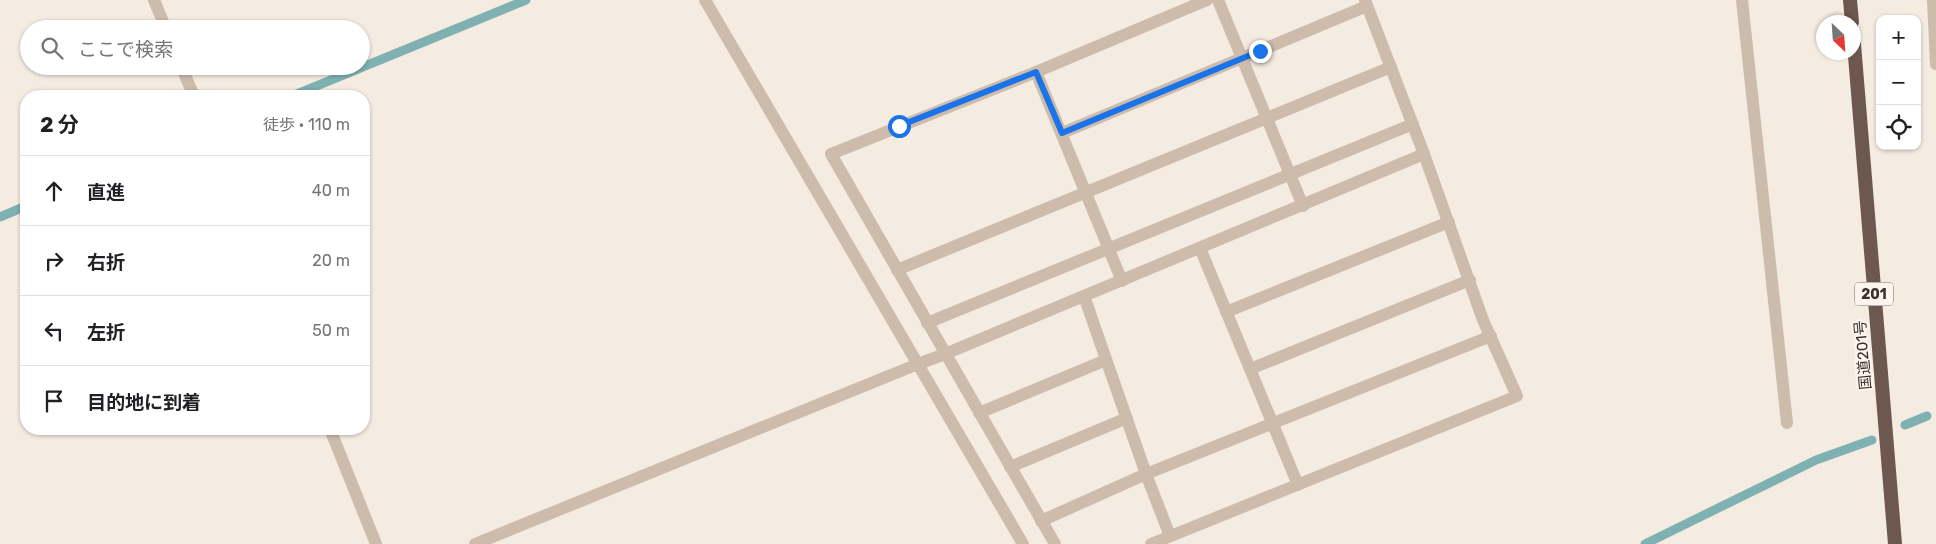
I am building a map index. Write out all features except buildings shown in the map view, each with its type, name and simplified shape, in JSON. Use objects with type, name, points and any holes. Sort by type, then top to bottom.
[{"type":"highway","points":[[1850,0],[1851,15]]},
{"type":"highway","name":"国道201号","points":[[1855,60],[1895,544]]},
{"type":"street","points":[[154,0],[162,20]]},
{"type":"street","points":[[705,0],[1023,544]]},
{"type":"street","points":[[1055,544],[831,154],[1036,72],[1208,0]]},
{"type":"street","points":[[1218,0],[1303,206]]},
{"type":"street","points":[[1742,0],[1787,423]]},
{"type":"street","points":[[1933,0],[1936,64]]},
{"type":"street","points":[[1062,133],[1242,58],[1366,3],[1491,336],[1517,396],[1151,544]]},
{"type":"street","points":[[897,270],[1391,67]]},
{"type":"street","points":[[1036,72],[1122,281]]},
{"type":"street","points":[[185,75],[191,90]]},
{"type":"street","points":[[927,323],[1413,124]]},
{"type":"street","points":[[475,544],[945,354],[1424,154]]},
{"type":"street","points":[[1226,312],[1449,222]]},
{"type":"street","points":[[1200,248],[1298,485]]},
{"type":"street","points":[[1250,369],[1470,280]]},
{"type":"street","points":[[1084,296],[1146,474],[1170,536]]},
{"type":"street","points":[[1041,521],[1146,474],[1491,336]]},
{"type":"street","points":[[979,412],[1106,360]]},
{"type":"street","points":[[1010,467],[1127,418]]},
{"type":"street","points":[[332,435],[376,544]]},
{"type":"waterway","points":[[370,64],[526,0]]},
{"type":"waterway","points":[[307,90],[343,75]]},
{"type":"waterway","points":[[0,217],[20,209]]},
{"type":"waterway","points":[[1905,425],[1927,416]]},
{"type":"waterway","points":[[1645,544],[1816,460],[1872,440]]},
{"type":"route","points":[[899,126],[1036,72],[1062,133],[1260,51]]}]
